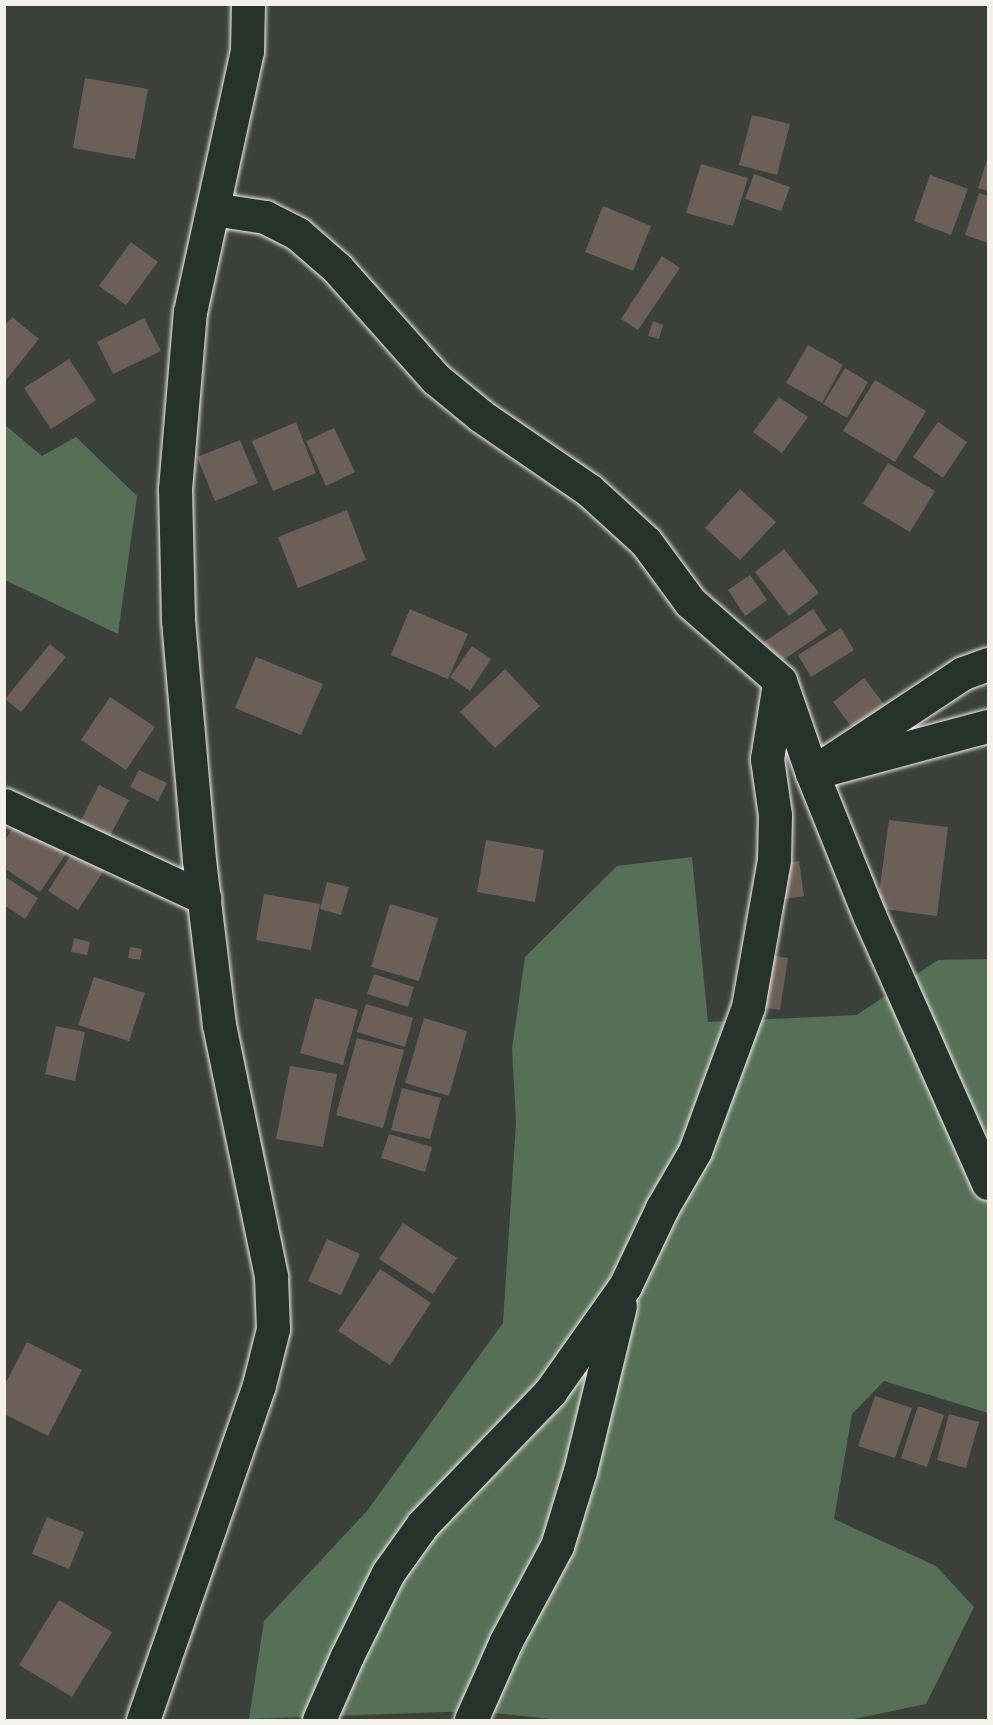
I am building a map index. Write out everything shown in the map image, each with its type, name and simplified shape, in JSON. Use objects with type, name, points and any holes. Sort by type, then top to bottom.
[{"type":"street","points":[[143,1720],[259,1385],[273,1329],[272,1276],[219,1024],[204,898],[178,620],[175,489],[190,312],[247,51],[248,4]]},
{"type":"street","points":[[213,209],[265,217],[298,234],[337,268],[436,379],[481,416],[589,490],[646,542],[690,602],[780,681],[812,772],[870,917],[988,1182]]},
{"type":"street","points":[[812,772],[963,673],[988,664]]},
{"type":"street","points":[[319,1720],[347,1656],[394,1565],[423,1524],[550,1392],[625,1286],[662,1208],[695,1151],[748,1007],[774,859],[775,815],[767,759],[780,681]]},
{"type":"street","points":[[812,772],[988,726]]},
{"type":"street","points":[[4,805],[204,898]]},
{"type":"street","points":[[471,1720],[506,1641],[557,1546],[580,1471],[598,1387],[625,1286]]},
{"type":"green space","points":[[5,425],[42,456],[76,437],[137,496],[118,634],[5,580]]},
{"type":"green space","points":[[692,857],[708,1022],[857,1015],[938,960],[988,959],[988,1413],[884,1381],[852,1414],[834,1519],[936,1566],[974,1607],[926,1704],[849,1720],[561,1720],[475,1711],[249,1719],[264,1621],[367,1511],[503,1323],[516,1122],[512,1049],[525,957],[617,866]]},
{"type":"building","points":[[85,78],[148,89],[135,159],[73,148]]},
{"type":"building","points":[[752,115],[790,124],[777,175],[739,165]]},
{"type":"building","points":[[988,157],[988,191],[978,188]]},
{"type":"building","points":[[701,164],[748,178],[733,226],[686,213]]},
{"type":"building","points":[[754,174],[790,187],[781,211],[745,199]]},
{"type":"building","points":[[930,175],[968,189],[951,235],[914,221]]},
{"type":"building","points":[[979,193],[988,196],[988,243],[965,235]]},
{"type":"building","points":[[603,206],[651,226],[633,271],[585,252]]},
{"type":"building","points":[[131,242],[158,262],[126,305],[99,286]]},
{"type":"building","points":[[662,256],[680,268],[638,330],[621,319]]},
{"type":"building","points":[[12,317],[39,339],[6,380],[4,326]]},
{"type":"building","points":[[144,318],[161,351],[113,374],[97,342]]},
{"type":"building","points":[[653,321],[663,325],[659,339],[648,336]]},
{"type":"building","points":[[808,345],[843,365],[822,403],[786,383]]},
{"type":"building","points":[[69,359],[96,400],[51,429],[24,388]]},
{"type":"building","points":[[845,368],[868,382],[847,418],[823,404]]},
{"type":"building","points":[[875,380],[926,411],[895,462],[843,431]]},
{"type":"building","points":[[779,397],[808,417],[782,453],[753,432]]},
{"type":"building","points":[[296,422],[316,473],[273,491],[252,441]]},
{"type":"building","points":[[938,422],[967,442],[943,478],[913,457]]},
{"type":"building","points":[[334,428],[355,472],[326,486],[306,441]]},
{"type":"building","points":[[240,440],[258,483],[215,501],[197,457]]},
{"type":"building","points":[[888,463],[935,491],[910,532],[863,504]]},
{"type":"building","points":[[740,489],[776,522],[740,560],[705,528]]},
{"type":"building","points":[[347,510],[366,560],[298,588],[278,537]]},
{"type":"building","points":[[784,549],[819,593],[789,616],[755,572]]},
{"type":"building","points":[[750,575],[767,600],[745,616],[728,590]]},
{"type":"building","points":[[410,609],[468,634],[448,679],[391,655]]},
{"type":"building","points":[[813,609],[827,630],[776,665],[761,644]]},
{"type":"building","points":[[841,628],[854,650],[811,677],[798,655]]},
{"type":"building","points":[[50,644],[66,657],[21,712],[5,699]]},
{"type":"building","points":[[472,646],[491,659],[470,691],[450,677]]},
{"type":"building","points":[[256,657],[323,684],[301,735],[235,708]]},
{"type":"building","points":[[505,669],[540,706],[495,748],[460,712]]},
{"type":"building","points":[[864,678],[886,707],[854,730],[833,702]]},
{"type":"building","points":[[110,697],[155,727],[126,770],[81,740]]},
{"type":"building","points":[[139,770],[167,783],[158,801],[130,787]]},
{"type":"building","points":[[99,785],[129,800],[103,849],[74,834]]},
{"type":"building","points":[[20,818],[68,851],[40,892],[4,868],[4,841]]},
{"type":"building","points":[[889,820],[948,827],[937,916],[877,908]]},
{"type":"building","points":[[486,840],[544,850],[535,902],[477,892]]},
{"type":"building","points":[[74,850],[105,869],[78,910],[48,891]]},
{"type":"building","points":[[799,861],[804,896],[779,900],[774,865]]},
{"type":"building","points":[[4,876],[38,898],[25,919],[4,905]]},
{"type":"building","points":[[327,882],[349,887],[341,915],[320,909]]},
{"type":"building","points":[[264,894],[320,904],[311,950],[256,940]]},
{"type":"building","points":[[390,904],[438,918],[419,981],[371,967]]},
{"type":"building","points":[[74,938],[90,942],[87,955],[71,952]]},
{"type":"building","points":[[130,947],[142,949],[140,960],[128,958]]},
{"type":"building","points":[[751,952],[788,958],[780,1010],[743,1005]]},
{"type":"building","points":[[374,974],[414,987],[408,1007],[367,994]]},
{"type":"building","points":[[94,977],[145,993],[129,1041],[78,1025]]},
{"type":"building","points":[[315,998],[358,1010],[343,1065],[300,1053]]},
{"type":"building","points":[[366,1004],[413,1018],[405,1047],[357,1032]]},
{"type":"building","points":[[424,1018],[467,1031],[449,1096],[405,1083]]},
{"type":"building","points":[[56,1026],[85,1032],[75,1081],[45,1074]]},
{"type":"building","points":[[357,1038],[404,1050],[383,1128],[336,1115]]},
{"type":"building","points":[[290,1066],[337,1074],[323,1147],[276,1139]]},
{"type":"building","points":[[402,1088],[441,1098],[430,1139],[391,1130]]},
{"type":"building","points":[[389,1134],[432,1147],[425,1172],[381,1158]]},
{"type":"building","points":[[403,1223],[457,1258],[433,1294],[379,1259]]},
{"type":"building","points":[[327,1239],[360,1254],[341,1295],[308,1281]]},
{"type":"building","points":[[380,1269],[431,1303],[390,1365],[338,1331]]},
{"type":"building","points":[[27,1342],[82,1370],[48,1436],[4,1414],[4,1386]]},
{"type":"building","points":[[875,1396],[912,1408],[895,1458],[858,1446]]},
{"type":"building","points":[[918,1406],[944,1415],[927,1467],[901,1458]]},
{"type":"building","points":[[949,1414],[979,1422],[966,1468],[937,1460]]},
{"type":"building","points":[[47,1517],[84,1532],[69,1569],[32,1554]]},
{"type":"building","points":[[59,1600],[112,1632],[72,1697],[19,1665]]}]
